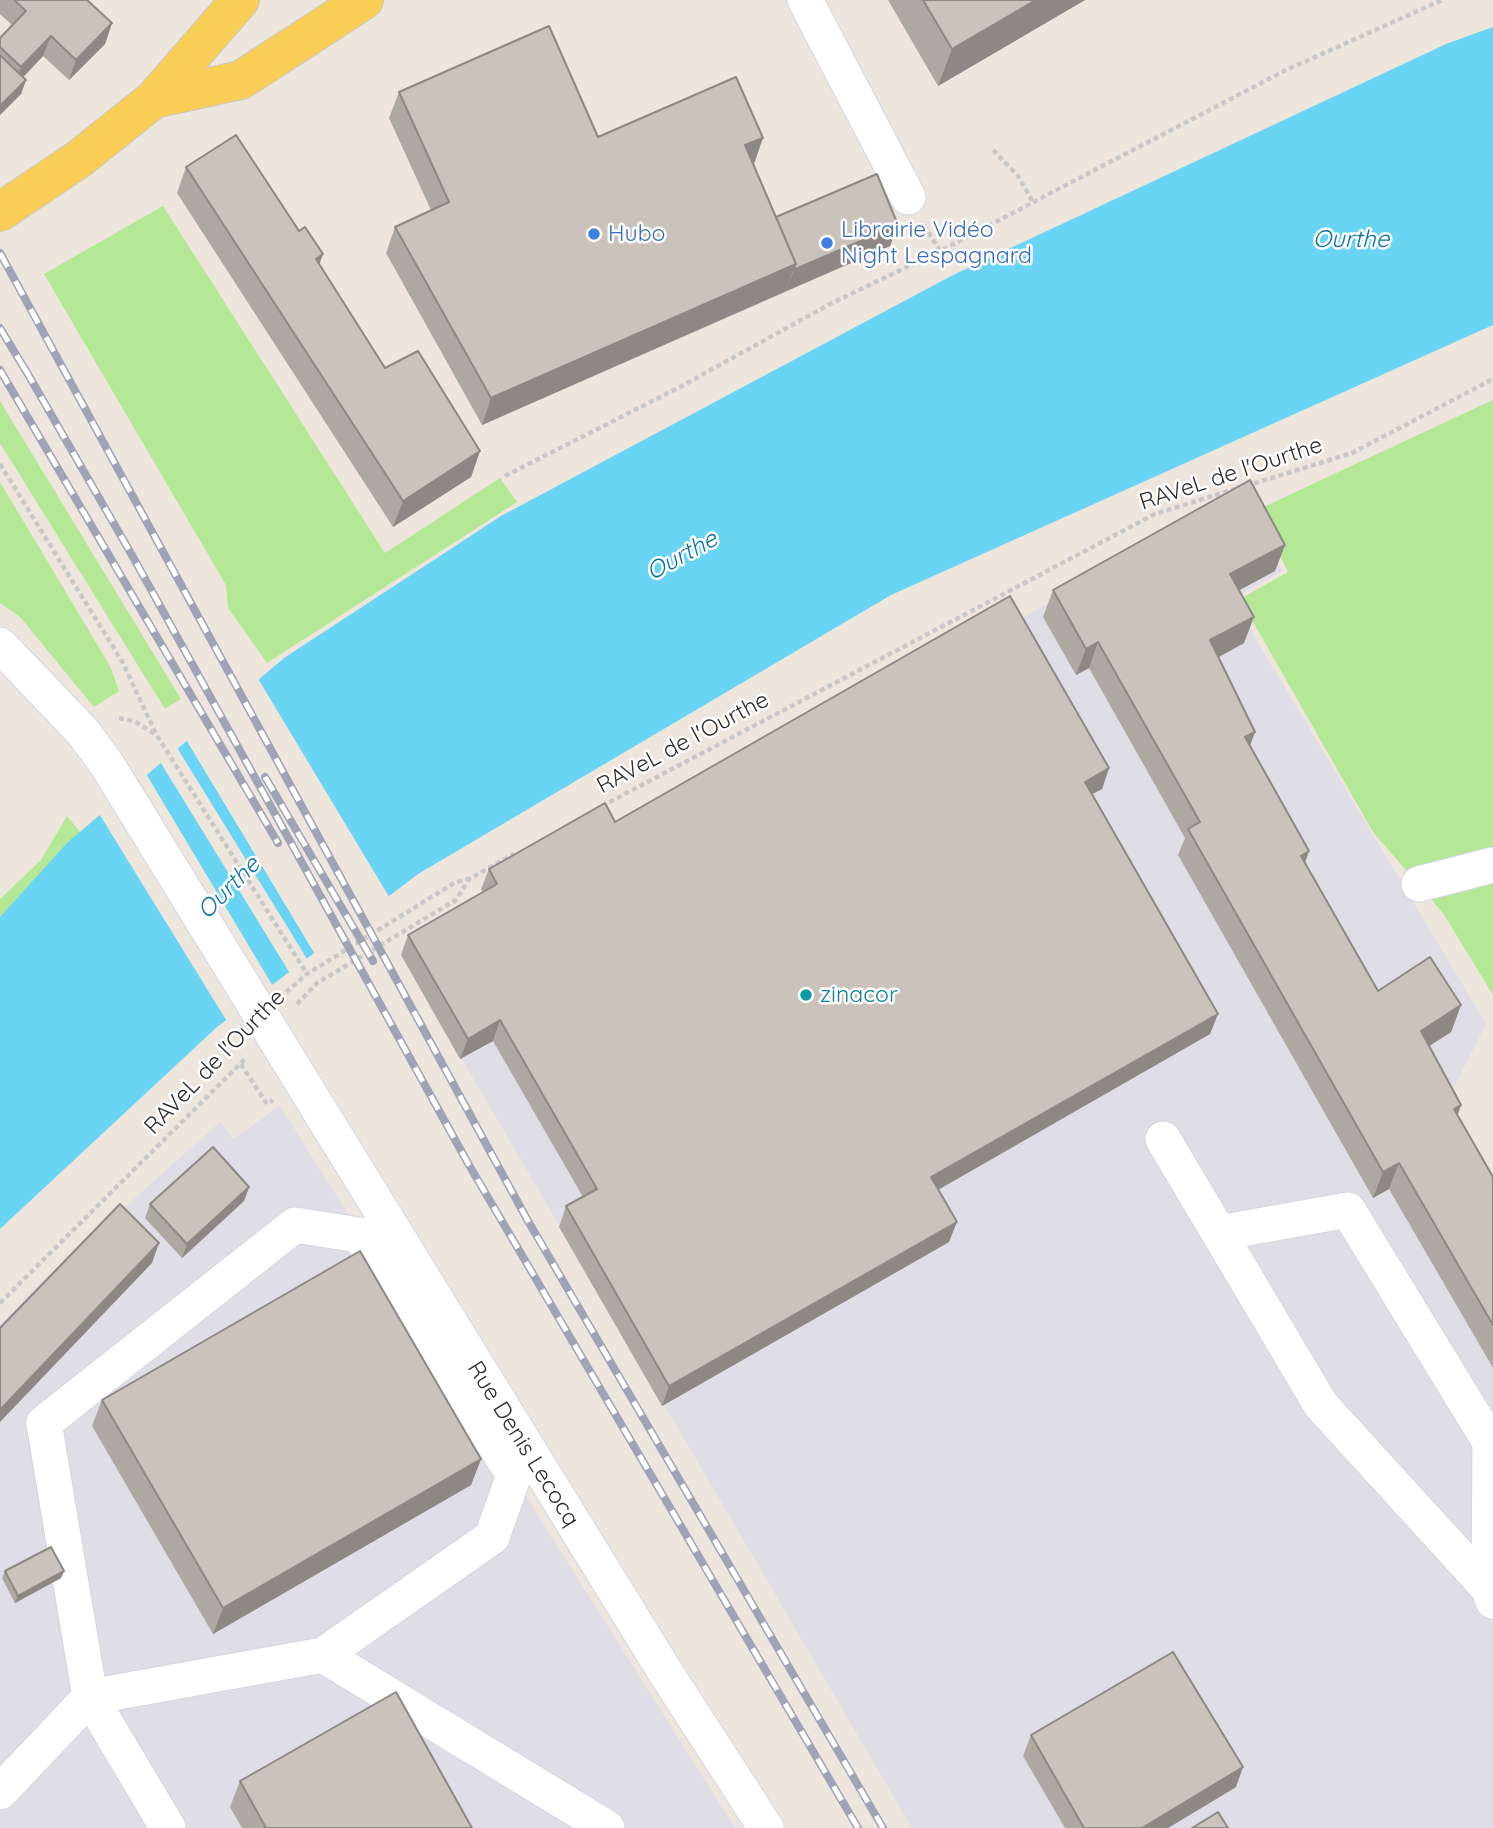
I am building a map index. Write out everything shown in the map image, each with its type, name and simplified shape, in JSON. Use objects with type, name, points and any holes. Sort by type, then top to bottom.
[{"type":"main road","points":[[0,212],[79,159],[154,99],[240,0]]},
{"type":"main road","points":[[154,99],[241,80],[364,0]]},
{"type":"street","points":[[805,0],[908,197]]},
{"type":"street","name":"Rue Denis Lecocq","points":[[0,645],[83,732],[113,775],[616,1593],[766,1828]]},
{"type":"street","points":[[1419,884],[1493,865]]},
{"type":"street","points":[[1163,1139],[1321,1405],[1491,1595]]},
{"type":"street","points":[[1219,1233],[1348,1210],[1490,1442],[1491,1595]]},
{"type":"street","points":[[0,1792],[90,1698],[323,1655],[492,1536],[514,1475],[359,1235],[295,1225],[44,1423],[90,1698],[168,1828]]},
{"type":"street","points":[[323,1655],[607,1828]]},
{"type":"path","points":[[505,476],[680,387],[830,304],[1284,71],[1442,0]]},
{"type":"path","points":[[993,150],[1018,176],[1033,202]]},
{"type":"path","name":"RAVeL de l'Ourthe","points":[[598,808],[1155,514],[1352,453],[1493,379]]},
{"type":"path","points":[[0,464],[123,663],[156,734],[307,974]]},
{"type":"path","points":[[116,717],[134,721],[156,734]]},
{"type":"path","name":"RAVeL de l'Ourthe","points":[[290,1012],[317,983],[456,900],[469,879],[516,853]]},
{"type":"path","points":[[280,998],[307,974],[454,883],[469,879]]},
{"type":"path","name":"RAVeL de l'Ourthe","points":[[0,1303],[249,1055]]},
{"type":"shaded area","points":[[1248,495],[1282,571],[1232,599],[1486,1024],[1446,1103],[1493,1180],[1493,1828],[912,1828],[401,955]]},
{"type":"shaded area","points":[[280,1106],[735,1828],[0,1828],[0,1325],[39,1284],[220,1122],[233,1139]]},
{"type":"green space","points":[[163,206],[385,553],[500,478],[517,502],[267,663],[228,608],[226,585],[44,274]]},
{"type":"green space","points":[[1493,400],[1493,995],[1443,913],[1373,832],[1240,599],[1288,572],[1257,510]]},
{"type":"green space","points":[[0,401],[181,699],[165,709],[0,443]]},
{"type":"green space","points":[[0,482],[110,666],[119,691],[94,707],[20,617],[0,603]]},
{"type":"green space","points":[[67,816],[80,832],[0,917],[0,899],[41,860]]},
{"type":"water","name":"Ourthe","points":[[1493,27],[1493,325],[891,595],[418,874],[217,1027],[0,1229],[0,917],[68,842],[284,658],[501,516],[953,275],[1446,44]]},
{"type":"pier","points":[[257,677],[391,900],[316,956],[185,738]]},
{"type":"pier","points":[[176,746],[309,962],[291,975],[159,760]]},
{"type":"pier","points":[[145,772],[274,988],[228,1023],[98,812]]},
{"type":"building","points":[[14,0],[87,0],[112,23],[76,60],[51,36],[21,67],[0,47],[0,38],[26,11]]},
{"type":"building","points":[[923,0],[1036,0],[952,49]]},
{"type":"building","name":"Hubo","points":[[549,26],[598,137],[736,77],[763,138],[745,145],[796,264],[491,398],[395,227],[449,202],[399,92]]},
{"type":"building","points":[[0,55],[26,80],[0,106]]},
{"type":"building","points":[[236,135],[299,231],[305,227],[323,254],[316,259],[385,368],[418,351],[480,451],[403,501],[186,167]]},
{"type":"building","points":[[877,174],[898,225],[793,270],[796,264],[776,217]]},
{"type":"building","points":[[1250,480],[1285,545],[1230,574],[1254,617],[1210,640],[1255,732],[1245,737],[1309,851],[1301,856],[1378,991],[1430,957],[1461,1005],[1421,1031],[1461,1105],[1454,1109],[1493,1177],[1493,1325],[1399,1163],[1383,1172],[1188,829],[1200,822],[1098,642],[1086,649],[1053,590]]},
{"type":"building","name":"zinacor","points":[[1010,596],[1109,768],[1085,782],[1218,1014],[931,1177],[957,1222],[669,1386],[566,1206],[597,1189],[500,1020],[468,1039],[408,935],[497,884],[489,869],[605,803],[615,822]]},
{"type":"building","points":[[213,1147],[249,1187],[187,1244],[150,1204]]},
{"type":"building","points":[[120,1204],[159,1243],[0,1410],[0,1328]]},
{"type":"building","points":[[360,1251],[481,1459],[223,1608],[102,1400]]},
{"type":"building","points":[[51,1547],[64,1571],[18,1596],[5,1571]]},
{"type":"building","points":[[1173,1652],[1243,1767],[1142,1828],[1084,1828],[1031,1735]]},
{"type":"building","points":[[396,1692],[472,1828],[266,1828],[240,1781]]},
{"type":"building","points":[[1218,1812],[1228,1828],[1192,1828]]},
{"type":"railway","points":[[0,253],[528,1221],[883,1828]]},
{"type":"railway","points":[[0,328],[29,376]]},
{"type":"railway","points":[[25,369],[133,557],[469,1165],[858,1828]]},
{"type":"railway","points":[[0,370],[278,843]]},
{"type":"railway","points":[[265,777],[373,961]]},
{"type":"place","name":"Hubo","points":[[594,234]]},
{"type":"place","name":"Librairie Vidéo Night Lespagnard","points":[[827,243]]},
{"type":"place","name":"zinacor","points":[[806,995]]}]
